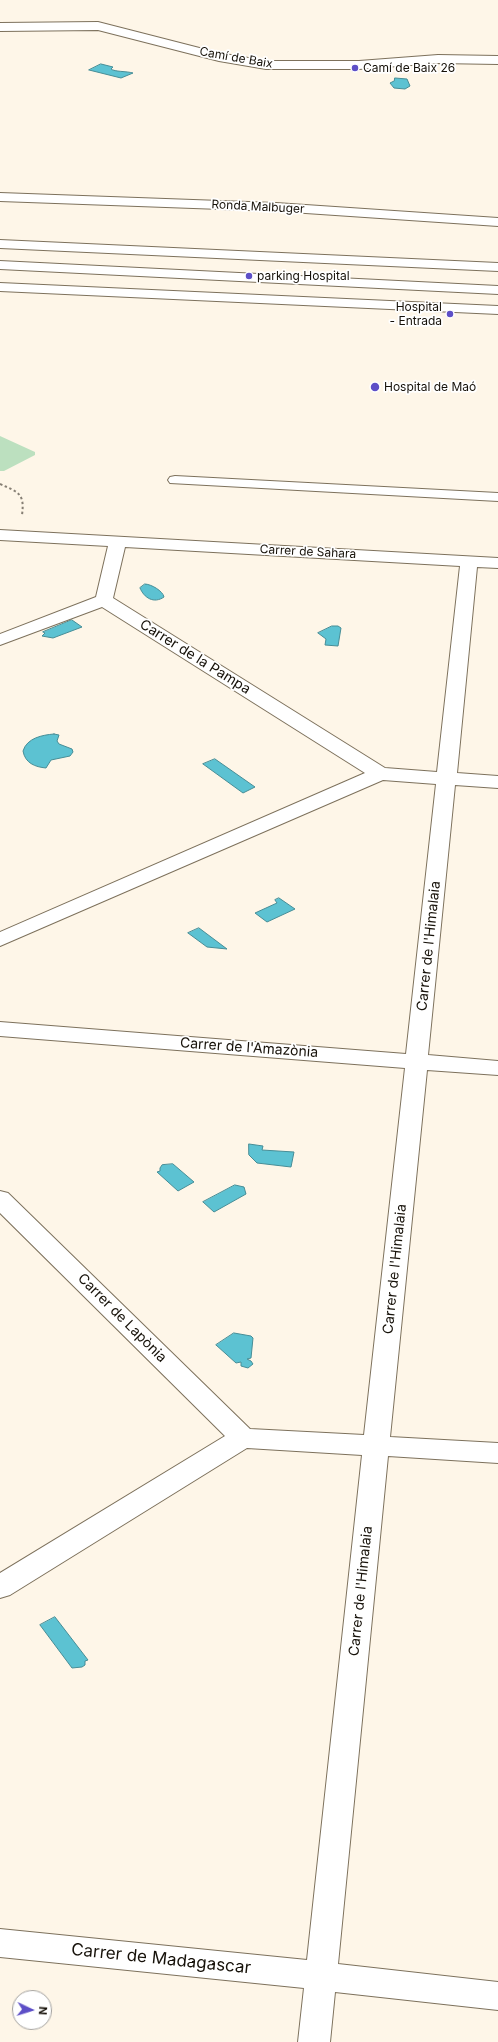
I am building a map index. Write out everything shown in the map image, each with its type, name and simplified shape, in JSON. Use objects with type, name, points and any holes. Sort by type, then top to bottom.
[{"type":"street","name":"Camí de Baix","points":[[0,27],[67,25],[98,26],[219,57],[266,65],[354,65],[438,59],[498,60]]},
{"type":"street","name":"Ronda Malbuger","points":[[0,198],[260,206],[498,222]]},
{"type":"street","name":"Carrer de Sahara","points":[[0,535],[498,563]]},
{"type":"street","points":[[0,640],[104,600],[118,542]]},
{"type":"street","name":"Carrer de l'Himalaia","points":[[314,2042],[469,562]]},
{"type":"street","name":"Carrer de la Pampa","points":[[104,600],[380,774]]},
{"type":"street","name":"Carrer de la Pampa","points":[[0,940],[380,774],[498,782]]},
{"type":"street","name":"Carrer de l'Amazònia","points":[[0,1029],[498,1068]]},
{"type":"street","name":"Carrer de Lapònia","points":[[0,1199],[243,1438]]},
{"type":"street","points":[[0,1587],[243,1438],[377,1444],[498,1453]]},
{"type":"street","name":"Carrer de Madagascar","points":[[0,1943],[322,1976],[498,1996]]},
{"type":"lane","points":[[0,244],[498,267]]},
{"type":"lane","points":[[158,294],[171,252]]},
{"type":"lane","points":[[424,306],[430,264]]},
{"type":"lane","points":[[0,265],[165,275],[498,290]]},
{"type":"lane","points":[[0,287],[498,310]]},
{"type":"lane","points":[[175,480],[498,496]]},
{"type":"path","points":[[0,484],[21,494],[25,501],[21,520]]},
{"type":"green space","points":[[0,436],[35,452],[35,455],[4,471],[0,471]]},
{"type":"water","points":[[101,64],[113,67],[111,69],[115,71],[133,73],[121,78],[89,70]]},
{"type":"water","points":[[395,78],[407,79],[410,86],[405,89],[394,88],[390,83],[394,81]]},
{"type":"water","points":[[145,584],[156,588],[164,597],[153,600],[144,595],[140,588]]},
{"type":"water","points":[[72,620],[82,627],[53,638],[42,636],[45,633],[43,632]]},
{"type":"water","points":[[332,626],[338,626],[341,628],[338,646],[325,645],[326,639],[318,633]]},
{"type":"water","points":[[54,734],[59,735],[57,741],[59,744],[72,749],[73,752],[70,756],[51,760],[46,768],[31,764],[26,759],[23,751],[28,743],[40,736]]},
{"type":"water","points":[[215,759],[255,787],[243,793],[203,764]]},
{"type":"water","points":[[279,898],[295,909],[267,922],[255,913],[277,903],[275,900]]},
{"type":"water","points":[[199,928],[227,949],[207,947],[188,933]]},
{"type":"water","points":[[249,1144],[263,1146],[262,1150],[294,1152],[291,1167],[257,1163],[249,1155]]},
{"type":"water","points":[[173,1164],[194,1182],[178,1191],[157,1172],[160,1171],[162,1165]]},
{"type":"water","points":[[235,1185],[244,1187],[246,1194],[214,1212],[203,1202]]},
{"type":"water","points":[[234,1333],[251,1336],[253,1338],[251,1358],[247,1359],[253,1364],[248,1368],[241,1366],[241,1362],[236,1363],[216,1345]]},
{"type":"water","points":[[55,1617],[88,1660],[85,1661],[85,1665],[82,1667],[72,1668],[40,1625]]},
{"type":"place","name":"Camí de Baix 26","points":[[355,68]]},
{"type":"place","name":"parking Hospital","points":[[249,276]]},
{"type":"place","name":"Hospital - Entrada","points":[[450,314]]},
{"type":"place","name":"Hospital de Maó","points":[[375,387]]}]
